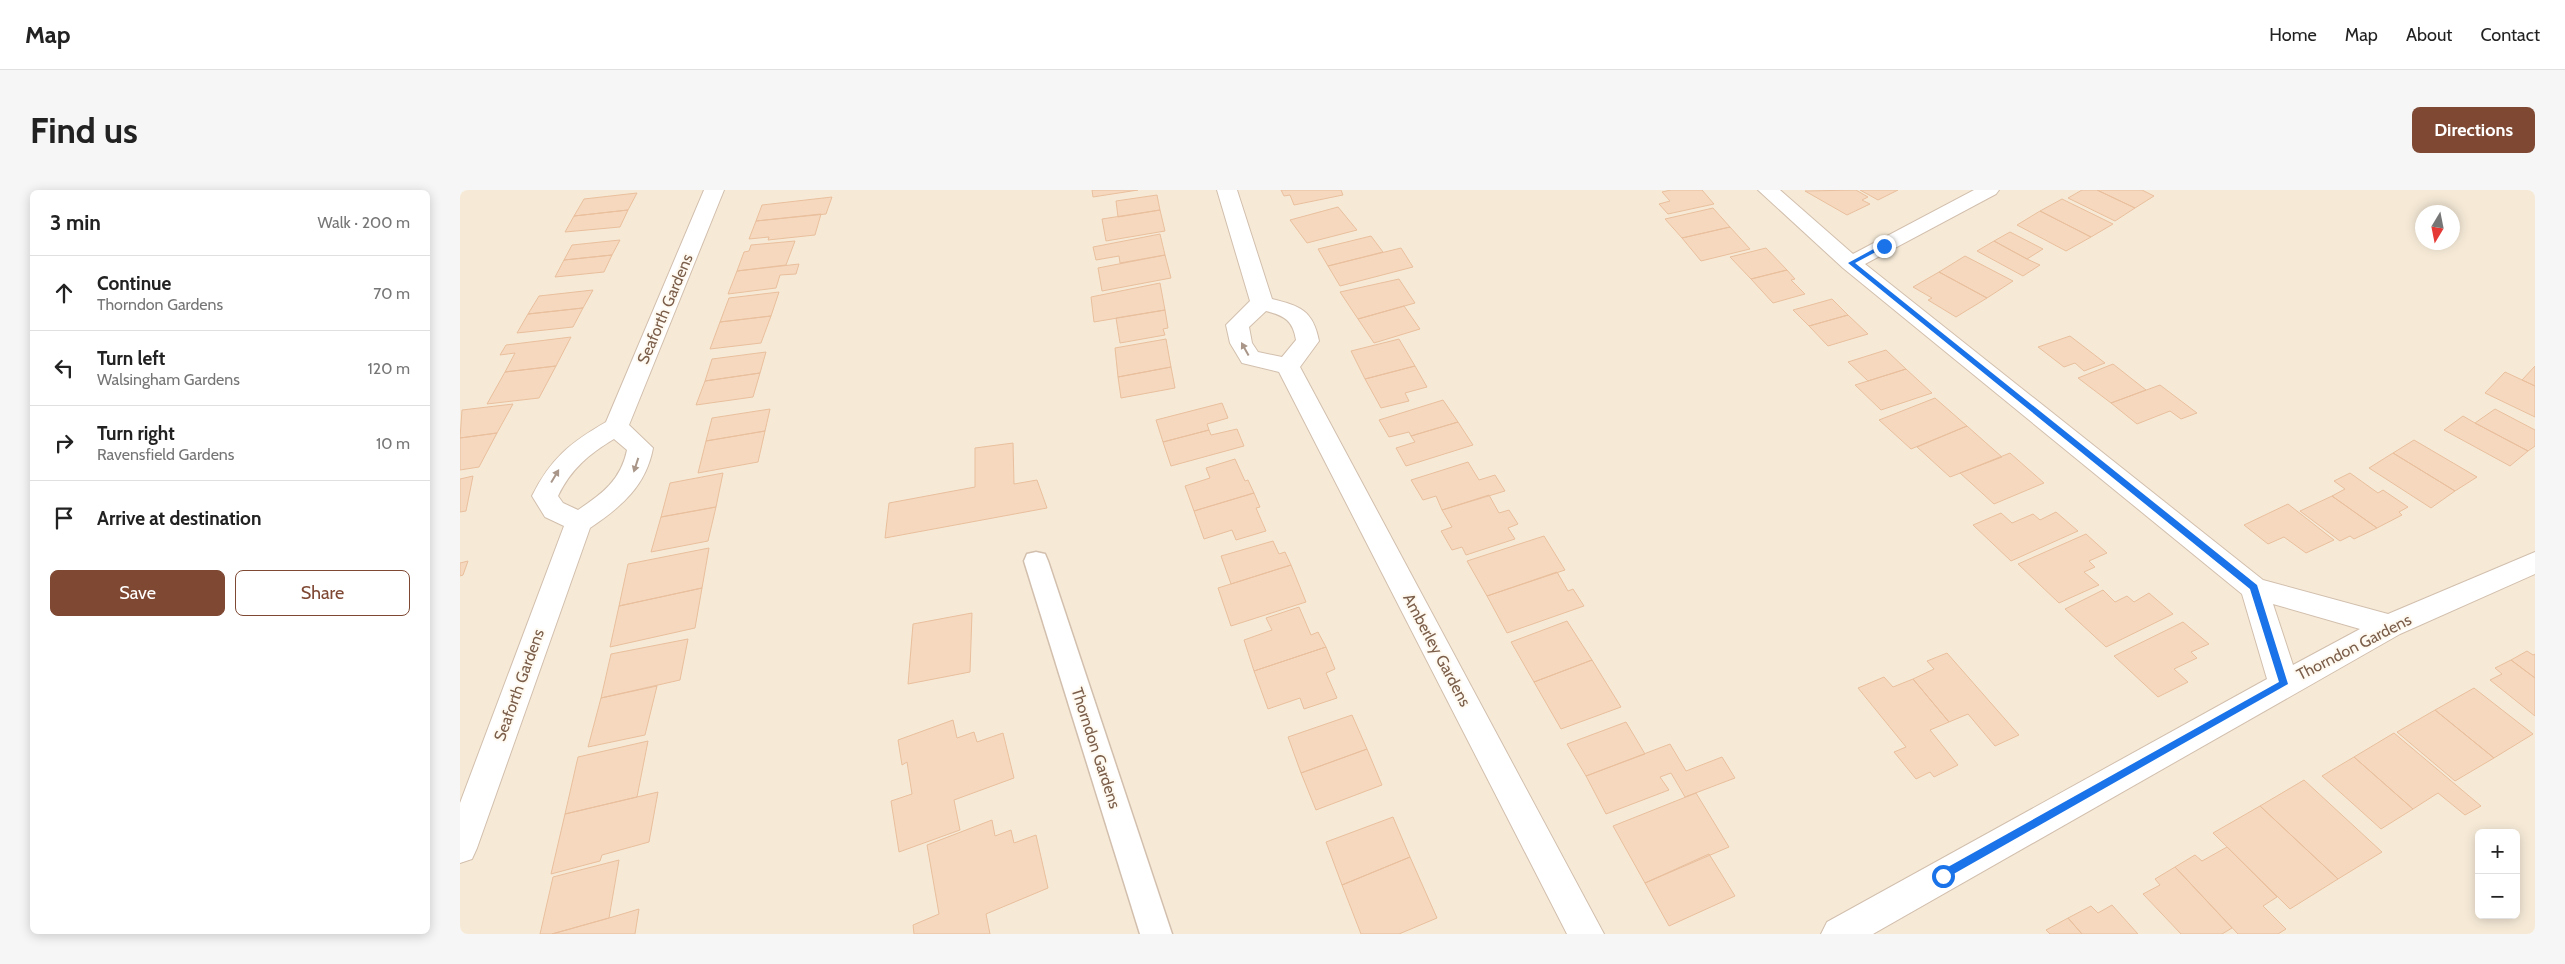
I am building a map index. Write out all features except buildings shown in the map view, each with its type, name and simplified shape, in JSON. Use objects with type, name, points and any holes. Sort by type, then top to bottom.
[{"type":"street","name":"Seaforth Gardens","points":[[616,427],[714,190]]},
{"type":"street","points":[[1227,190],[1262,303]]},
{"type":"street","points":[[1768,190],[1851,263],[2254,588],[2390,626]]},
{"type":"street","points":[[1851,263],[1989,190]]},
{"type":"street","points":[[1262,303],[1294,312],[1306,325],[1308,342],[1288,366],[1250,358],[1241,343],[1237,325],[1262,303]]},
{"type":"street","name":"Amberley Gardens","points":[[1288,366],[1586,934]]},
{"type":"street","points":[[616,427],[640,448],[638,466],[623,490],[579,522],[554,510],[545,496],[564,461],[586,444],[616,427]]},
{"type":"street","name":"Seaforth Gardens","points":[[460,848],[579,522]]},
{"type":"street","name":"Thorndon Gardens","points":[[1839,934],[2390,626],[2535,562]]},
{"type":"street","points":[[2254,588],[2284,684]]},
{"type":"lane","name":"Thorndon Gardens","points":[[1036,561],[1156,934]]},
{"type":"shaded area","points":[[460,190],[2535,190],[2535,934],[460,934]]},
{"type":"route","points":[[1884,246],[1851,263],[2254,588],[2284,684],[1943,876]]}]
